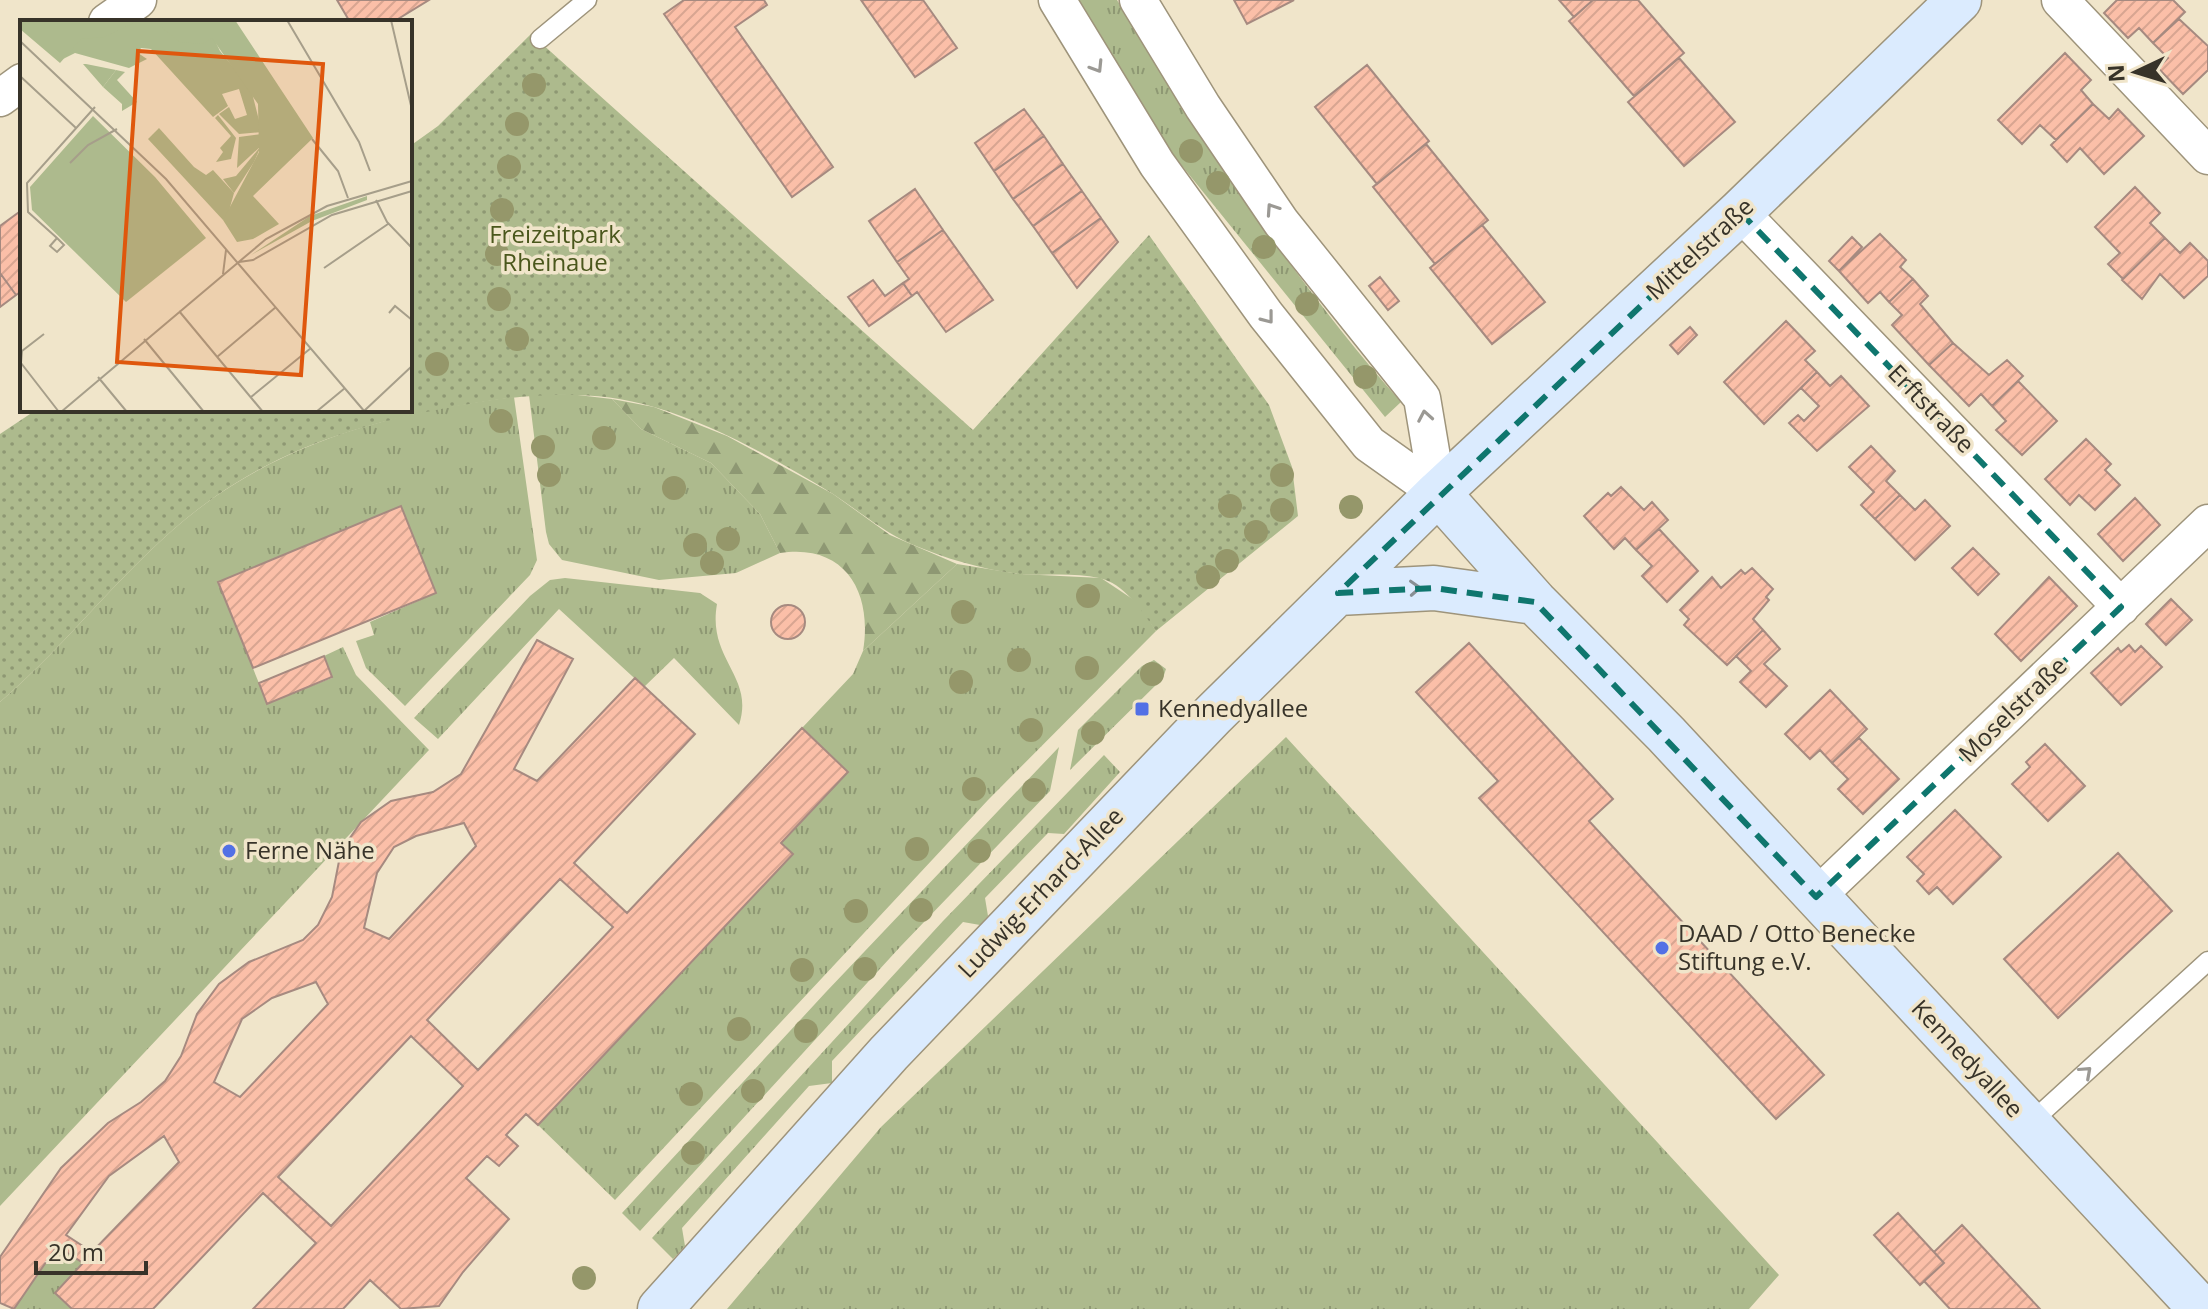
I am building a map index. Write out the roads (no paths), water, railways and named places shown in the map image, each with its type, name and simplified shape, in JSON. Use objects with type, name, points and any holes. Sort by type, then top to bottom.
[{"type":"main road","name":"Mittelstraße","points":[[1438,493],[1740,212],[1959,0]]},
{"type":"main road","name":"Ludwig-Erhard-Allee","points":[[660,1309],[889,1053],[1045,887],[1438,493]]},
{"type":"main road","name":"Kennedyallee","points":[[1438,493],[1535,602],[1666,734],[2201,1309]]},
{"type":"main road","points":[[1338,593],[1434,588],[1535,602]]},
{"type":"street","points":[[110,20],[138,0]]},
{"type":"street","name":"Kennedyallee","points":[[1057,0],[1157,164],[1266,315],[1369,444],[1438,493]]},
{"type":"street","points":[[1138,0],[1203,107],[1281,222],[1422,398],[1438,493]]},
{"type":"street","points":[[2060,0],[2208,156]]},
{"type":"street","points":[[0,98],[20,83]]},
{"type":"street","name":"Erftstraße","points":[[1740,212],[2121,607]]},
{"type":"street","name":"Moselstraße","points":[[1816,897],[2208,523]]},
{"type":"lane","points":[[540,39],[587,0]]},
{"type":"lane","points":[[2028,1125],[2208,961]]},
{"type":"place","name":"Kennedyallee","points":[[1142,709]]},
{"type":"place","name":"Ferne Nähe","points":[[229,851]]},
{"type":"place","name":"DAAD / Otto Benecke Stiftung e.V.","points":[[1662,948]]},
{"type":"park label","name":"Freizeitpark Rheinaue","points":[[555,249]]}]
